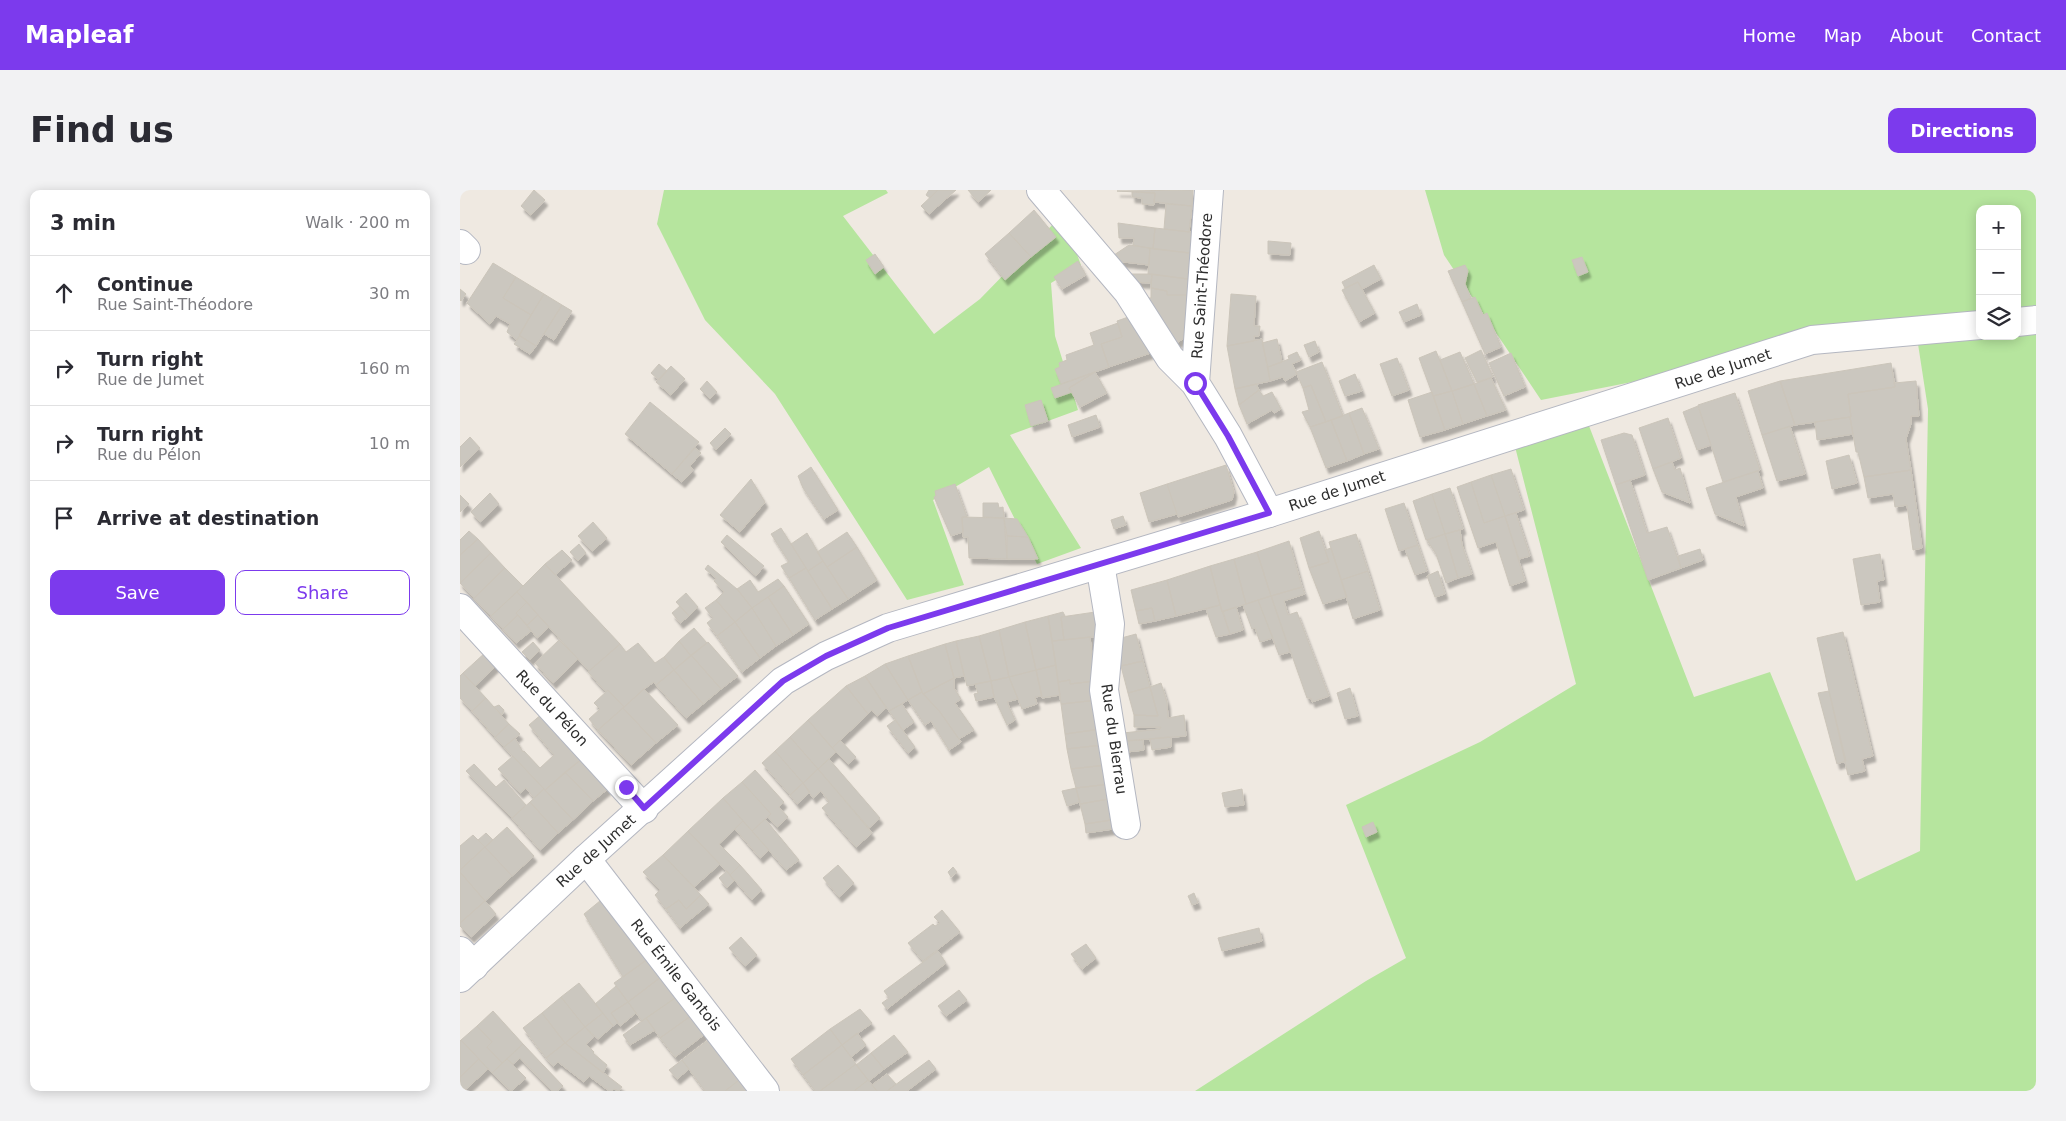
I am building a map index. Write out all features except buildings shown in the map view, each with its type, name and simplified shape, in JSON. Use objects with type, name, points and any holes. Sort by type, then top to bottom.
[{"type":"street","name":"Rue Saint-Théodore","points":[[1041,190],[1128,292],[1170,358],[1195,383],[1228,436],[1269,513]]},
{"type":"street","name":"Rue Saint-Théodore","points":[[1195,383],[1208,190]]},
{"type":"street","points":[[2021,322],[2036,320]]},
{"type":"street","name":"Rue de Jumet","points":[[465,965],[644,808],[783,681],[826,656],[888,628],[1269,513],[1812,340],[1976,325]]},
{"type":"street","name":"Rue du Bierrau","points":[[1100,564],[1110,624],[1104,690],[1126,825]]},
{"type":"street","name":"Rue du Pélon","points":[[460,608],[644,808]]},
{"type":"street","name":"Rue Émile Gantois","points":[[586,859],[766,1091]]},
{"type":"green space","points":[[664,190],[886,190],[888,193],[843,216],[934,334],[980,299],[1062,215],[1081,265],[1051,283],[1055,336],[1078,410],[1010,435],[1081,548],[1037,564],[989,467],[933,500],[964,585],[907,600],[775,394],[705,320],[657,224]]},
{"type":"green space","points":[[1425,190],[2036,190],[2036,318],[2021,320],[2021,205],[1976,205],[1976,340],[2021,340],[2021,323],[2036,322],[2036,1091],[1195,1091],[1366,981],[1406,958],[1346,805],[1480,742],[1576,684],[1512,435],[1584,413],[1694,697],[1770,672],[1856,881],[1920,851],[1928,409],[1916,331],[1859,337],[1541,400],[1444,255]]},
{"type":"route","points":[[626,787],[644,808],[783,681],[826,656],[888,628],[1269,513],[1256,492],[1228,436],[1195,383]]}]
